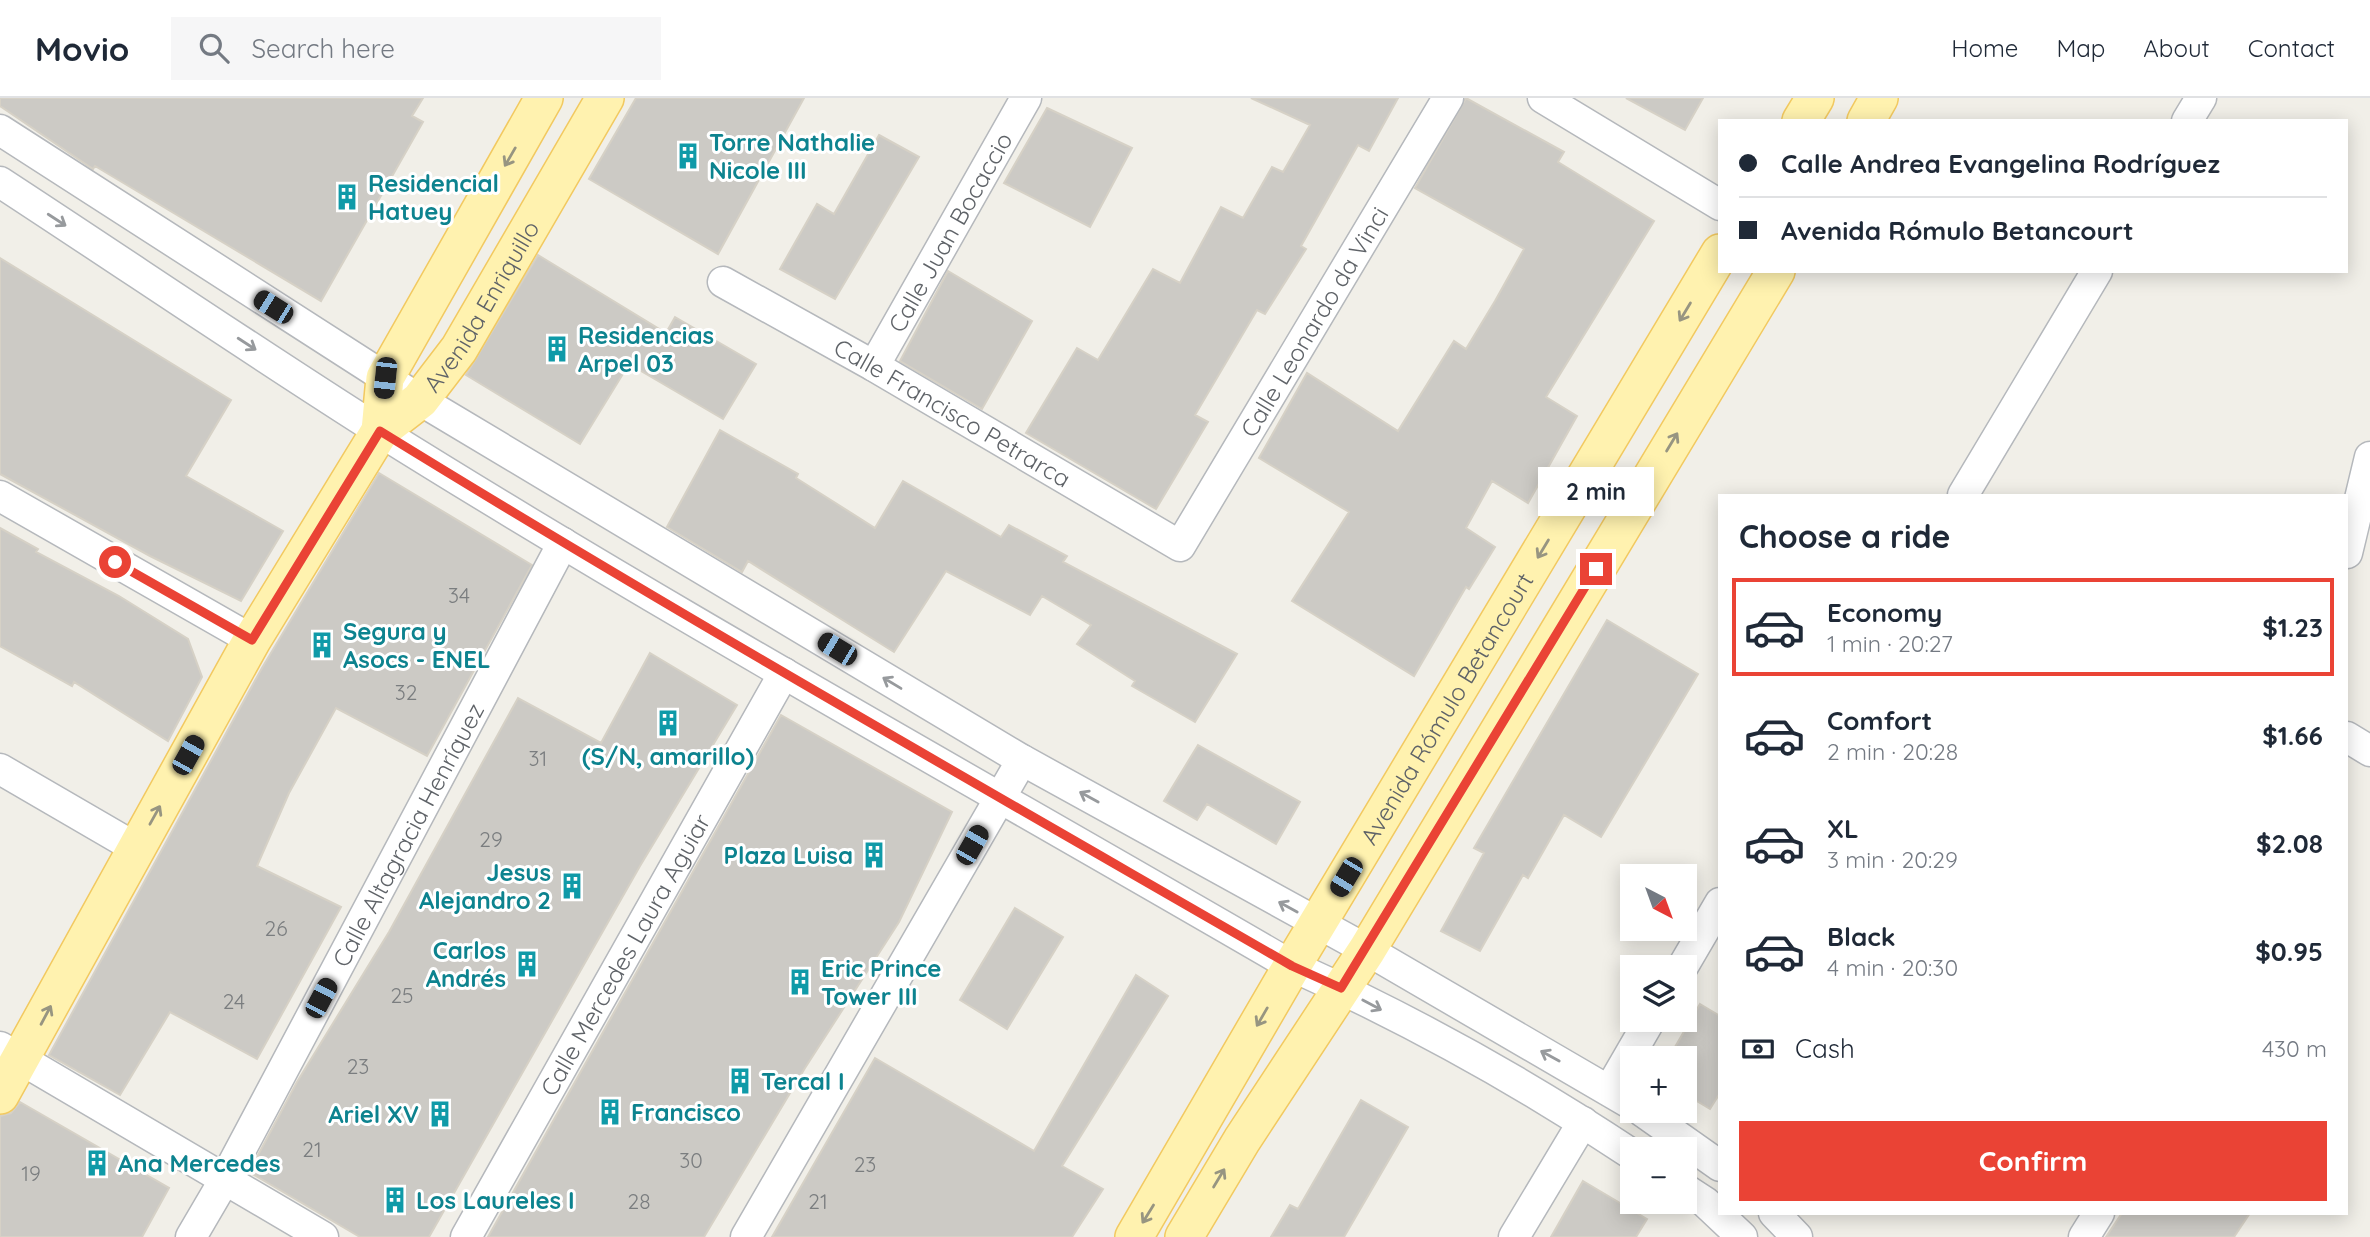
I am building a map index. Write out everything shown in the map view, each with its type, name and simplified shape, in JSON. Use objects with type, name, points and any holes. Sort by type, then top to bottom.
[{"type":"main road","name":"Avenida Enriquillo","points":[[380,431],[385,378],[544,98]]},
{"type":"main road","name":"Avenida Enriquillo","points":[[380,431],[420,400],[459,349],[605,98]]},
{"type":"main road","points":[[1802,119],[1815,98]]},
{"type":"main road","points":[[1867,119],[1879,98]]},
{"type":"main road","name":"Avenida Rómulo Betancourt","points":[[1134,1237],[1292,966],[1718,256]]},
{"type":"main road","points":[[1184,1237],[1242,1140],[1367,950],[1775,273]]},
{"type":"main road","points":[[0,1095],[11,1053],[136,848],[252,640],[380,431]]},
{"type":"street","name":"Calle Juan Bocaccio","points":[[874,366],[1026,98]]},
{"type":"street","name":"Calle Leonardo da Vinci","points":[[1180,546],[1448,98]]},
{"type":"street","points":[[1543,98],[1718,204]]},
{"type":"street","points":[[2189,119],[2201,98]]},
{"type":"street","points":[[0,130],[420,400],[1022,760],[1367,950],[1620,1096]]},
{"type":"street","points":[[0,182],[380,431],[563,542],[999,799],[1292,966],[1341,988],[1583,1122],[1620,1146]]},
{"type":"street","points":[[1969,493],[2096,273]]},
{"type":"street","name":"Calle Francisco Petrarca","points":[[723,282],[874,366],[1180,546]]},
{"type":"street","points":[[2348,549],[2370,457]]},
{"type":"street","points":[[0,496],[252,640]]},
{"type":"street","name":"Calle Altagracia Henríquez","points":[[191,1237],[225,1179],[563,542]]},
{"type":"street","name":"Calle Mercedes Laura Aguiar","points":[[466,1237],[784,673]]},
{"type":"street","points":[[2348,738],[2370,751]]},
{"type":"street","points":[[746,1237],[1022,760]]},
{"type":"street","points":[[0,769],[136,848]]},
{"type":"street","points":[[1690,955],[1718,906]]},
{"type":"street","points":[[11,1053],[323,1237]]},
{"type":"street","points":[[1514,1237],[1583,1122]]},
{"type":"street","points":[[1659,1123],[1718,1165]]},
{"type":"street","points":[[1697,1197],[1718,1214]]},
{"type":"street","points":[[1719,1215],[1742,1237]]},
{"type":"street","points":[[1777,1215],[1801,1229]]},
{"type":"street","points":[[2084,1237],[2098,1215]]},
{"type":"building","points":[[0,98],[423,98],[412,116],[423,122],[321,301],[95,166],[93,169],[0,106]]},
{"type":"building","name":"Torre Nathalie Nicole III","points":[[636,98],[804,98],[718,254],[589,179]]},
{"type":"building","points":[[1251,98],[1398,98],[1369,151],[1358,145],[1301,246],[1306,249],[1265,314],[1257,310],[1195,415],[1208,422],[1156,509],[1026,433],[1077,348],[1098,360],[1153,269],[1180,283],[1221,207],[1243,218],[1272,167],[1283,172],[1310,125]]},
{"type":"building","points":[[1466,98],[1564,152],[1558,162],[1654,221],[1546,397],[1577,416],[1528,503],[1492,481],[1466,528],[1495,547],[1469,589],[1466,587],[1414,676],[1292,601],[1349,512],[1259,458],[1307,373],[1398,431],[1454,341],[1466,349],[1495,301],[1524,249],[1415,188]]},
{"type":"building","points":[[1626,98],[1703,98],[1685,130]]},
{"type":"building","points":[[1047,108],[1132,148],[1090,227],[1004,183]]},
{"type":"building","points":[[879,135],[919,157],[835,299],[780,269],[817,204],[834,214]]},
{"type":"building","name":"Residencias Arpel 03","points":[[538,255],[666,333],[675,317],[756,364],[723,419],[629,364],[580,444],[466,375]]},
{"type":"building","points":[[0,258],[231,400],[186,476],[283,531],[241,601],[150,556],[0,474]]},
{"type":"building","points":[[948,271],[1032,321],[982,409],[900,361]]},
{"type":"building","points":[[720,430],[798,474],[796,478],[875,528],[903,481],[1001,537],[1009,525],[1067,556],[1063,562],[1237,654],[1195,722],[1132,686],[1135,681],[1077,644],[1091,625],[1042,596],[1030,615],[946,571],[894,652],[748,561],[742,572],[667,527]]},
{"type":"building","points":[[379,473],[532,565],[427,756],[336,708],[289,793],[257,866],[341,907],[257,1059],[170,1012],[120,1095],[49,1055],[262,668]]},
{"type":"building","points":[[0,528],[38,549],[36,552],[119,596],[188,639],[202,677],[168,741],[74,682],[72,686],[0,646]]},
{"type":"building","points":[[1607,620],[1698,674],[1601,837],[1564,815],[1528,878],[1523,875],[1480,951],[1441,931],[1484,853],[1474,848]]},
{"type":"building","points":[[650,653],[737,705],[640,866],[429,1237],[360,1237],[249,1172],[297,1082],[389,932],[518,698],[601,743]]},
{"type":"building","points":[[781,715],[952,812],[899,922],[805,1068],[704,1237],[488,1237]]},
{"type":"building","points":[[1198,745],[1300,802],[1276,844],[1207,804],[1197,820],[1164,801]]},
{"type":"building","points":[[1015,908],[1063,937],[1007,1029],[960,1000]]},
{"type":"building","points":[[1136,975],[1168,996],[1062,1166],[1103,1189],[1072,1237],[772,1237],[875,1058],[1034,1151]]},
{"type":"building","points":[[1700,1004],[1718,1015],[1718,1096],[1710,1109],[1697,1101],[1697,1046],[1676,1046],[1684,1032],[1697,1032],[1697,1009]]},
{"type":"building","points":[[1361,1100],[1408,1127],[1344,1237],[1271,1237],[1290,1205],[1298,1209]]},
{"type":"building","points":[[20,1102],[169,1188],[142,1237],[0,1237],[0,1116],[11,1113]]},
{"type":"building","points":[[1583,1181],[1620,1203],[1620,1214],[1639,1214],[1647,1219],[1636,1237],[1551,1237]]},
{"type":"building","points":[[2121,1215],[2249,1215],[2234,1237],[2106,1237]]},
{"type":"place","name":"Torre Nathalie Nicole III","points":[[688,156]]},
{"type":"place","name":"Residencial Hatuey","points":[[347,197]]},
{"type":"place","name":"Residencias Arpel 03","points":[[557,349]]},
{"type":"place","name":"Segura y Asocs - ENEL","points":[[322,645]]},
{"type":"place","name":"(S/N, amarillo)","points":[[668,723]]},
{"type":"place","name":"Plaza Luisa","points":[[874,855]]},
{"type":"place","name":"Jesus Alejandro 2","points":[[572,886]]},
{"type":"place","name":"Carlos Andrés","points":[[527,964]]},
{"type":"place","name":"Eric Prince Tower III","points":[[800,982]]},
{"type":"place","name":"Tercal I","points":[[740,1081]]},
{"type":"place","name":"Francisco","points":[[610,1112]]},
{"type":"place","name":"Ariel XV","points":[[440,1114]]},
{"type":"place","name":"Ana Mercedes","points":[[97,1163]]},
{"type":"place","name":"Los Laureles I","points":[[395,1200]]},
{"type":"route","points":[[115,562],[252,640],[380,431],[607,569],[999,799],[1292,966],[1341,988],[1367,950],[1596,569]]}]
